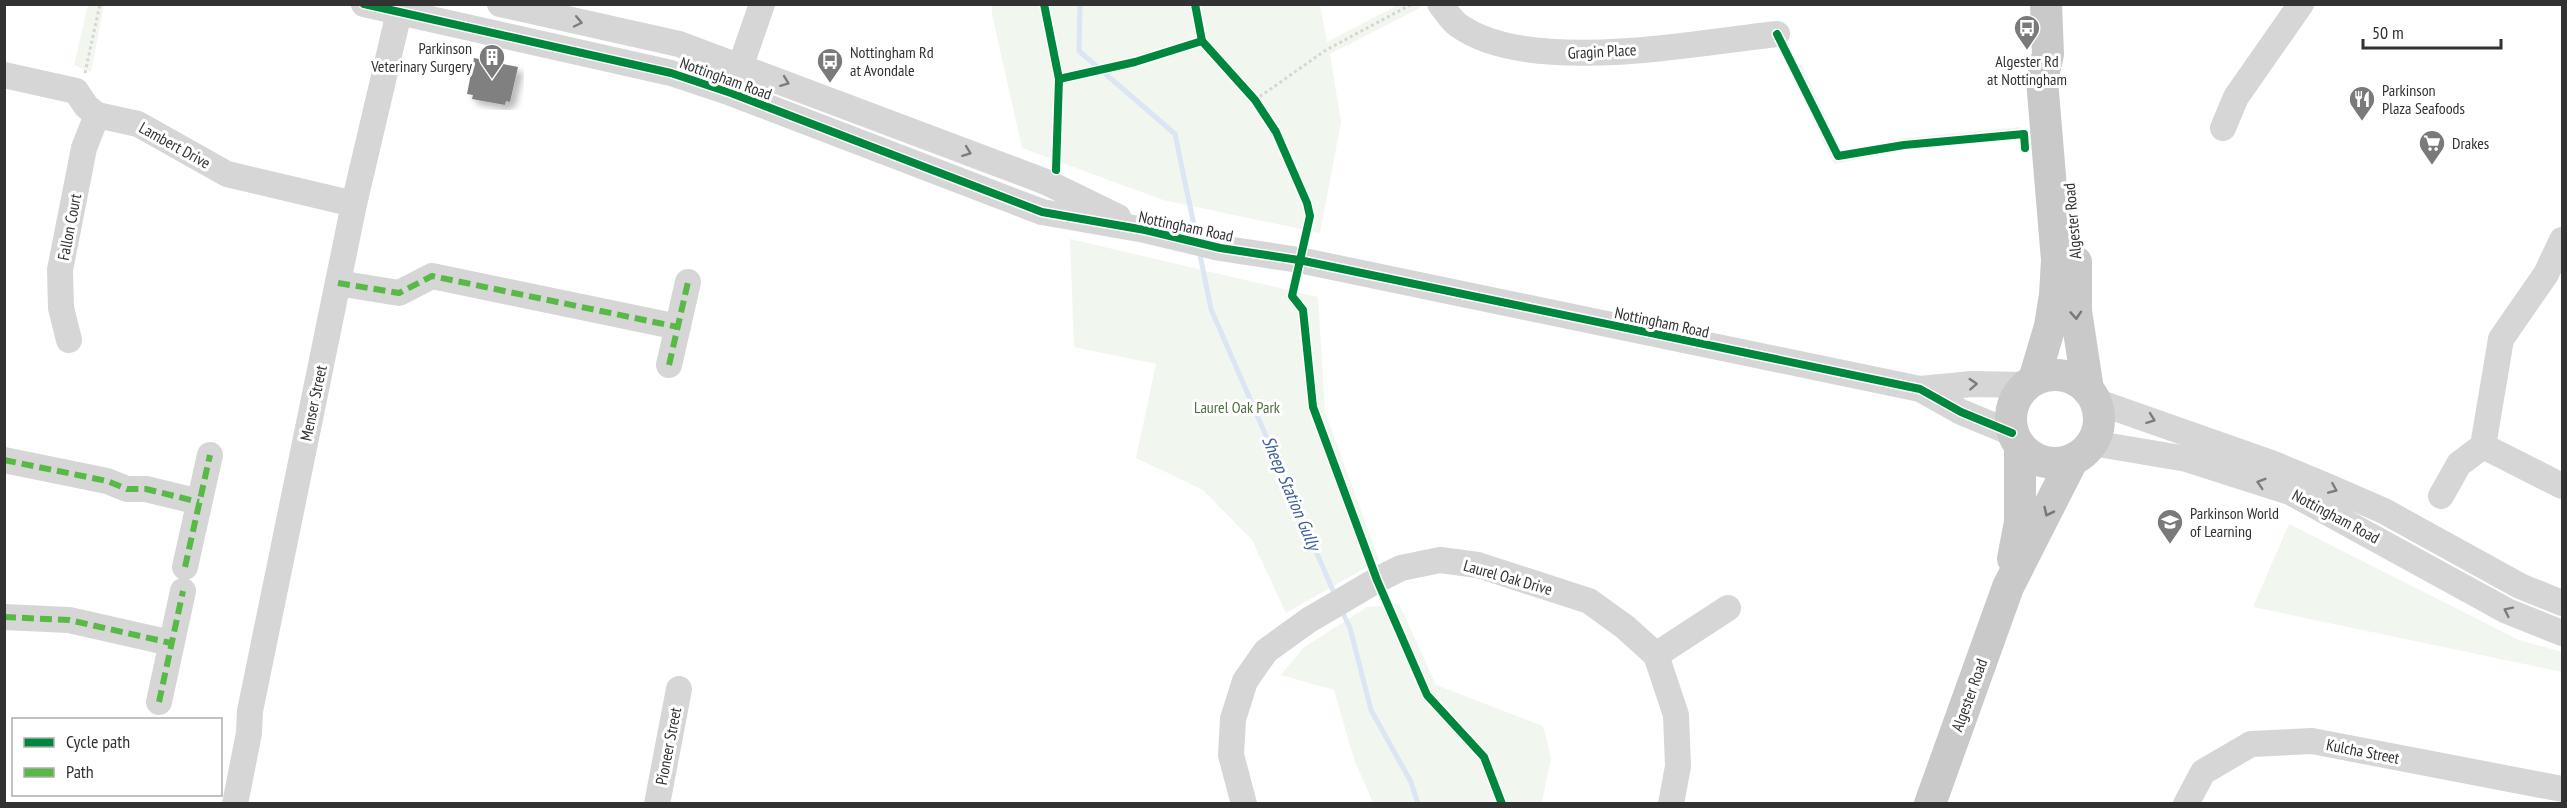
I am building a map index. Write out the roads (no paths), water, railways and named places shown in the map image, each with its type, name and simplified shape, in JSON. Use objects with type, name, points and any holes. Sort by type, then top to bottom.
[{"type":"main road","name":"Algester Road","points":[[2044,10],[2048,54],[2056,78],[2072,205],[2076,256],[2076,312],[2092,395]]},
{"type":"main road","name":"Algester Road","points":[[2030,382],[2050,326],[2057,260],[2042,80],[2048,54]]},
{"type":"main road","points":[[2048,375],[2062,375],[2076,380],[2092,395],[2098,422],[2083,451],[2059,463],[2045,462],[2031,457],[2016,440],[2010,420],[2012,407],[2018,395],[2030,382],[2048,375]]},
{"type":"main road","name":"Algester Road","points":[[2008,587],[2020,522],[2016,440]]},
{"type":"main road","name":"Algester Road","points":[[1930,804],[2008,587],[2083,451]]},
{"type":"street","name":"Nottingham Road","points":[[364,4],[400,8],[671,73],[731,93],[1042,212],[1145,230],[1220,248],[1299,260],[1920,389],[2030,382]]},
{"type":"street","name":"Nottingham Road","points":[[500,4],[679,44],[741,65],[1046,182],[1145,230]]},
{"type":"street","points":[[731,93],[762,4]]},
{"type":"street","name":"Gragin Place","points":[[1440,4],[1457,25],[1489,41],[1539,51],[1588,55],[1777,34]]},
{"type":"street","points":[[2223,128],[2236,98],[2301,4]]},
{"type":"street","name":"Menser Street","points":[[235,804],[249,733],[252,699],[354,204],[400,8]]},
{"type":"street","points":[[4,75],[76,91],[86,106],[97,115]]},
{"type":"street","name":"Lambert Drive","points":[[97,115],[138,124],[227,174],[354,204]]},
{"type":"street","name":"Fallon Court","points":[[69,340],[62,308],[60,270],[84,148],[97,115]]},
{"type":"street","points":[[2441,496],[2459,464],[2483,446],[2501,339],[2546,274],[2562,240]]},
{"type":"street","points":[[338,284],[399,293],[432,276],[678,327]]},
{"type":"street","points":[[669,365],[688,282]]},
{"type":"street","name":"Nottingham Road","points":[[1920,389],[2016,440]]},
{"type":"street","name":"Nottingham Road","points":[[2092,395],[2274,464],[2384,511],[2520,586],[2562,603]]},
{"type":"street","points":[[2483,446],[2562,486]]},
{"type":"street","name":"Nottingham Road","points":[[2083,451],[2187,459],[2290,492],[2507,611],[2562,633]]},
{"type":"street","points":[[159,702],[210,455]]},
{"type":"street","points":[[4,460],[107,481],[127,489],[146,489],[200,502]]},
{"type":"street","name":"Laurel Oak Drive","points":[[1244,804],[1231,755],[1233,719],[1245,681],[1266,651],[1309,620],[1401,568],[1440,560],[1478,565],[1589,601],[1625,627],[1656,656],[1676,715],[1678,766],[1671,804]]},
{"type":"street","points":[[1656,656],[1728,608]]},
{"type":"street","points":[[4,617],[69,620],[171,643]]},
{"type":"street","name":"Pioneer Street","points":[[657,804],[679,689]]},
{"type":"street","name":"Kulcha Street","points":[[2186,804],[2203,772],[2251,744],[2312,741],[2562,789]]},
{"type":"waterway","name":"Sheep Station Gully","points":[[1080,4],[1079,51],[1175,134],[1196,235]]},
{"type":"waterway","name":"Sheep Station Gully","points":[[1199,250],[1211,309],[1335,595]]},
{"type":"waterway","name":"Sheep Station Gully","points":[[1341,609],[1350,628],[1371,710],[1411,782],[1418,804]]},
{"type":"place","name":"Algester Rd at Nottingham","points":[[2027,51]]},
{"type":"place","name":"Parkinson Veterinary Surgery","points":[[492,80]]},
{"type":"place","name":"Nottingham Rd at Avondale","points":[[830,84]]},
{"type":"place","name":"Parkinson Plaza Seafoods","points":[[2362,122]]},
{"type":"place","name":"Drakes","points":[[2432,166]]},
{"type":"place","name":"Parkinson World of Learning","points":[[2170,545]]},
{"type":"park label","name":"Laurel Oak Park","points":[[1237,407]]}]
